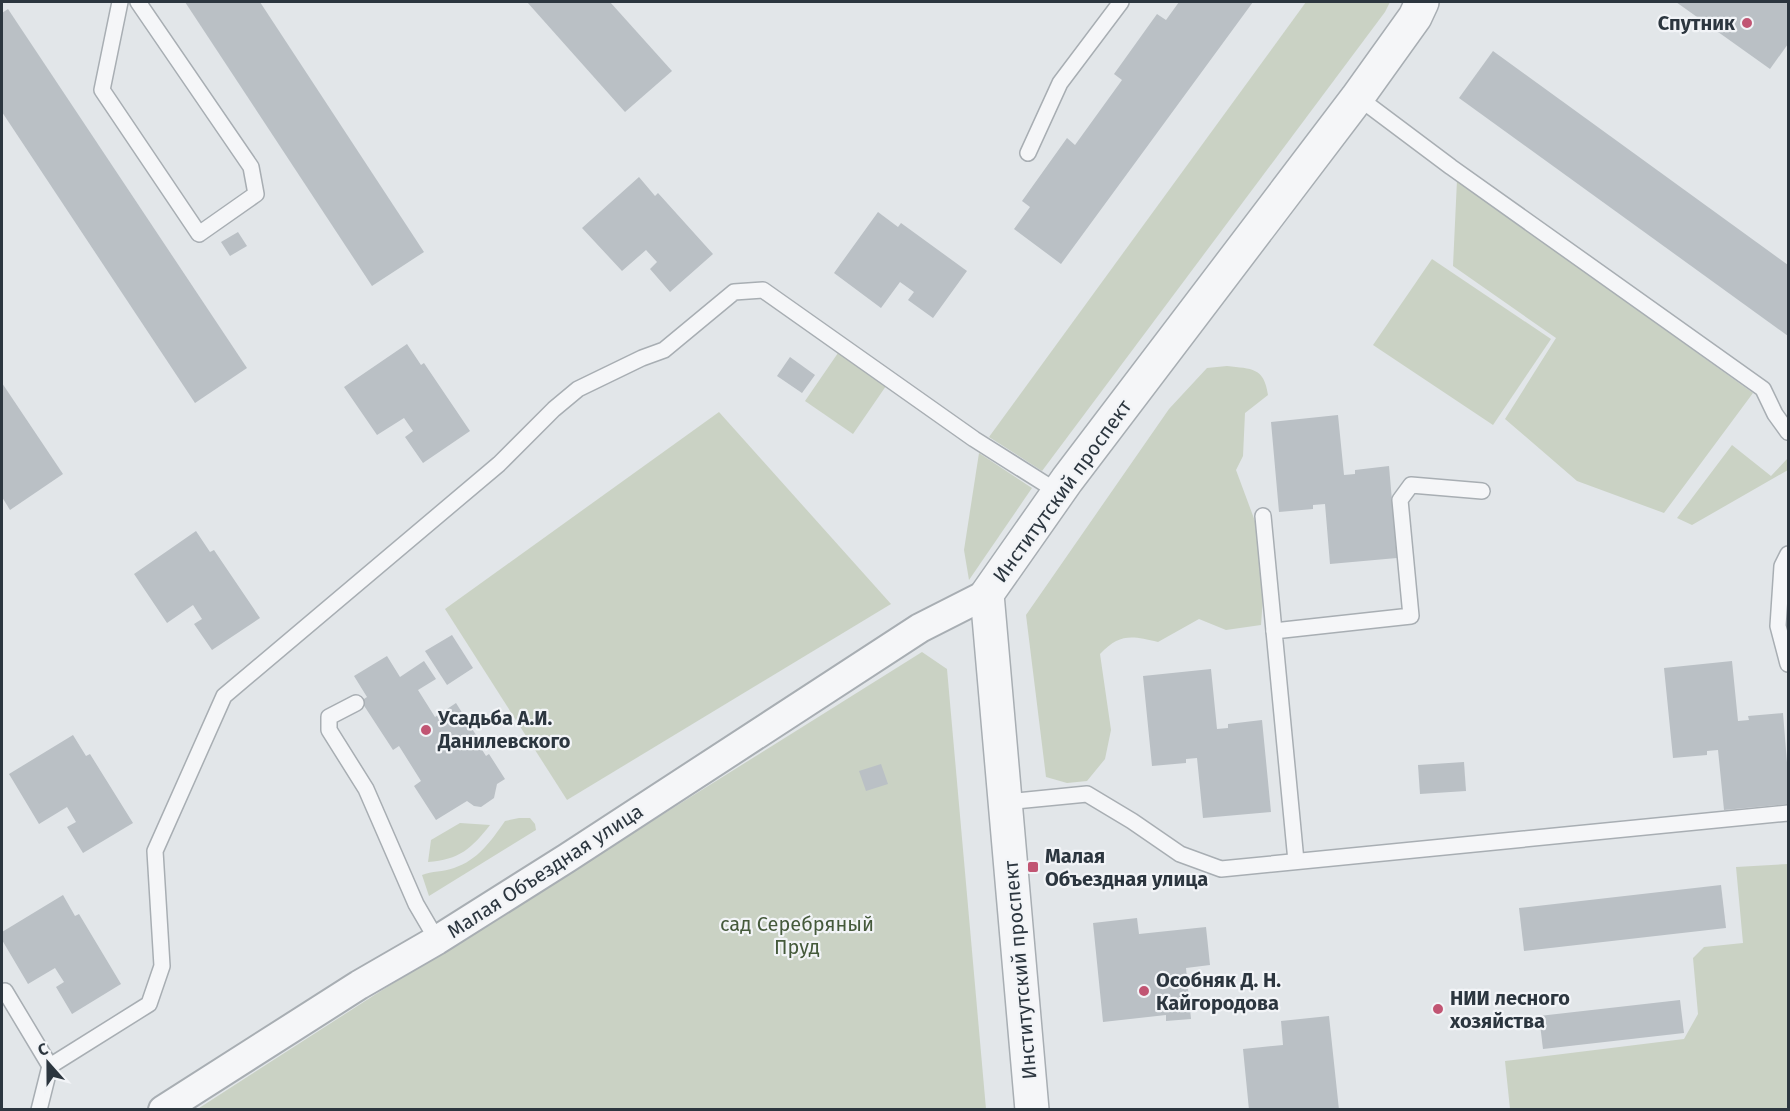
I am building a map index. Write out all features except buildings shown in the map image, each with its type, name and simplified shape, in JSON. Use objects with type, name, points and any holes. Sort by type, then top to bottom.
[{"type":"street","name":"Институтский проспект","points":[[1032,1110],[987,594],[1058,492],[1357,98],[1415,16],[1422,2]]},
{"type":"street","name":"Малая Объездная улица","points":[[163,1110],[359,985],[437,940],[567,858],[911,634],[987,594]]},
{"type":"lane","points":[[120,2],[102,90],[199,234],[256,194],[251,167],[138,2]]},
{"type":"lane","points":[[1028,153],[1060,83],[1121,2]]},
{"type":"lane","points":[[1357,98],[1467,180],[1763,388],[1775,414],[1788,432]]},
{"type":"lane","points":[[39,1110],[50,1066],[149,1004],[162,966],[155,851],[224,696],[499,464],[554,409],[578,389],[642,358],[664,350],[734,292],[763,290],[978,442],[1058,492]]},
{"type":"lane","points":[[1274,631],[1411,616],[1400,500],[1411,485],[1482,491]]},
{"type":"lane","points":[[1263,516],[1296,861]]},
{"type":"lane","points":[[1788,554],[1782,566],[1779,626],[1788,664]]},
{"type":"lane","points":[[356,703],[330,717],[328,730],[366,789],[416,904],[437,940]]},
{"type":"lane","points":[[1006,802],[1088,794],[1180,854],[1221,869],[1788,813]]},
{"type":"lane","points":[[4,991],[50,1066]]},
{"type":"green space","points":[[1306,2],[1390,2],[1385,12],[1042,471],[989,437]]},
{"type":"green space","points":[[1457,180],[1753,393],[1664,513],[1577,481],[1505,419],[1556,338],[1453,266]]},
{"type":"green space","points":[[1432,259],[1551,339],[1493,425],[1373,345]]},
{"type":"green space","points":[[838,353],[886,386],[853,434],[805,401]]},
{"type":"green space","points":[[1227,366],[1250,369],[1260,374],[1268,395],[1245,413],[1243,456],[1236,470],[1259,532],[1264,585],[1261,625],[1226,630],[1199,619],[1158,642],[1127,638],[1114,642],[1100,654],[1111,730],[1105,759],[1087,781],[1067,783],[1046,777],[1026,615],[1169,409],[1207,368]]},
{"type":"green space","points":[[719,412],[891,604],[567,800],[445,609]]},
{"type":"green space","points":[[1732,445],[1771,476],[1788,458],[1788,470],[1692,525],[1677,518]]},
{"type":"green space","points":[[979,453],[1032,488],[969,580],[964,550]]},
{"type":"green space","name":"сад Серебряный Пруд","points":[[922,652],[947,669],[986,1109],[196,1110],[376,994]]},
{"type":"green space","points":[[530,818],[536,830],[429,896],[422,875],[463,865],[489,843],[505,821]]},
{"type":"green space","points":[[460,823],[490,825],[464,851],[448,859],[428,862],[431,840]]},
{"type":"green space","points":[[1788,864],[1788,1109],[1510,1109],[1505,1061],[1684,1039],[1698,1014],[1693,958],[1704,947],[1743,943],[1736,867]]},
{"type":"place","name":"Спутник","points":[[1747,23]]},
{"type":"place","name":"Усадьба А.И. Данилевского","points":[[426,730]]},
{"type":"place","name":"Малая Объездная улица","points":[[1033,867]]},
{"type":"place","name":"Особняк Д. Н. Кайгородова","points":[[1144,991]]},
{"type":"place","name":"НИИ лесного хозяйства","points":[[1438,1009]]}]
